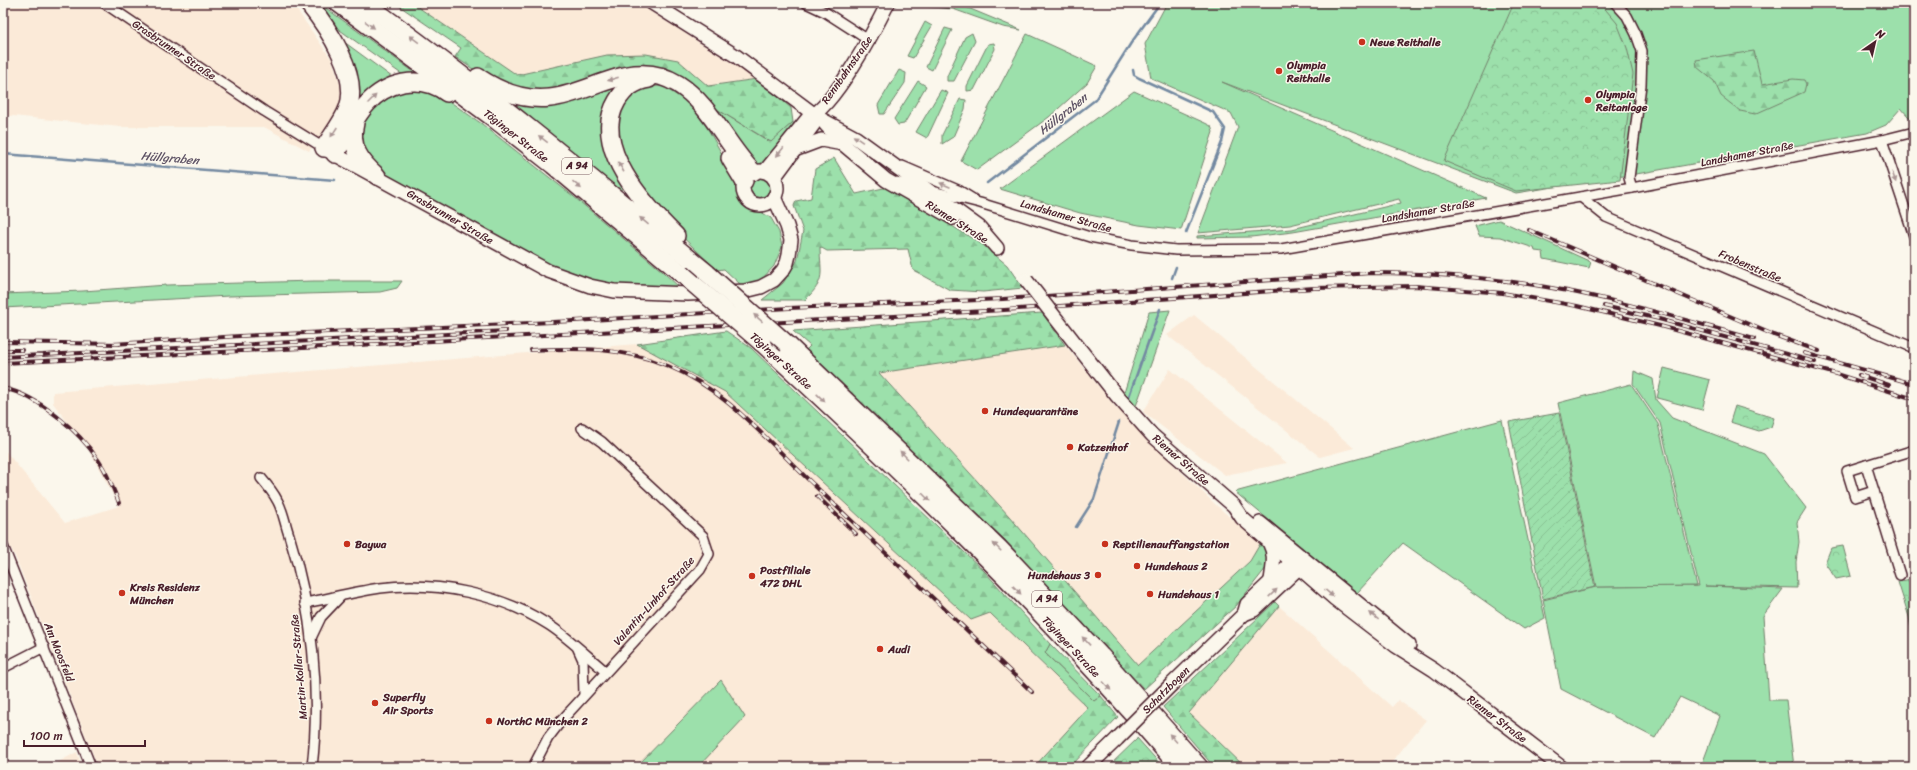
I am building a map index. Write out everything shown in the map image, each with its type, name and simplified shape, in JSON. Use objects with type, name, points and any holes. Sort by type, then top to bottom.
[{"type":"highway","points":[[308,3],[321,20],[340,54],[351,88],[348,108],[329,151]]},
{"type":"highway","name":"Töginger Straße","points":[[338,3],[554,165],[762,343],[913,484],[1052,626],[1179,767]]},
{"type":"highway","name":"Töginger Straße","points":[[365,3],[445,62],[562,153],[707,273],[787,344],[999,548],[1101,656],[1199,767]]},
{"type":"highway","points":[[445,62],[466,70],[490,85],[502,90],[522,96],[537,98],[562,96],[641,72],[665,78],[678,84],[695,98],[709,114],[735,152],[759,176]]},
{"type":"highway","points":[[665,78],[645,80],[623,91],[611,114],[611,142],[614,154],[628,180],[666,226],[703,262],[707,273]]},
{"type":"highway","points":[[329,151],[355,121],[369,101],[382,90],[392,86],[416,82],[435,85],[468,108],[492,117]]},
{"type":"highway","points":[[355,121],[352,135],[355,149],[364,165],[376,176]]},
{"type":"street","name":"Grasbrunner Straße","points":[[104,3],[264,111],[329,151],[548,271],[590,286],[614,291],[688,294],[745,291],[761,287],[774,280],[783,270],[789,255],[791,240],[785,221],[770,200]]},
{"type":"street","name":"Riemer Straße","points":[[652,3],[736,56],[793,98],[817,117],[843,144],[886,180],[955,219],[997,248],[979,227],[889,161],[850,134],[817,117]]},
{"type":"street","points":[[806,3],[825,12],[870,41]]},
{"type":"street","name":"Rennbahnstraße","points":[[759,176],[797,149],[817,117],[870,41],[888,3]]},
{"type":"street","points":[[1615,3],[1627,16],[1642,51],[1641,85],[1629,178],[1632,188]]},
{"type":"street","points":[[793,98],[798,114],[796,132]]},
{"type":"street","name":"Rennbahnstraße","points":[[759,176],[808,118],[817,117]]},
{"type":"street","name":"Landshamer Straße","points":[[886,180],[980,203],[1090,238],[1176,250],[1204,251],[1281,249],[1632,188],[1882,140],[1914,132]]},
{"type":"street","points":[[797,149],[821,140],[843,144]]},
{"type":"street","points":[[1882,140],[1914,236]]},
{"type":"street","name":"Landshamer Straße","points":[[889,161],[960,191],[980,203]]},
{"type":"street","points":[[759,176],[777,187],[770,200],[760,205],[750,201],[744,192],[759,176]]},
{"type":"street","name":"Frobenstraße","points":[[1581,197],[1606,217],[1914,348]]},
{"type":"street","name":"Riemer Straße","points":[[1026,280],[1117,396],[1152,435],[1234,506],[1242,518],[1269,542],[1299,561]]},
{"type":"street","name":"Valentin-Linhof-Straße","points":[[533,767],[548,738],[605,671],[700,570],[709,554],[703,536],[602,442],[582,428]]},
{"type":"street","points":[[1874,491],[1855,497],[1847,472],[1914,450]]},
{"type":"street","points":[[1866,465],[1900,575]]},
{"type":"street","name":"Martin-Kollar-Straße","points":[[261,478],[278,501],[294,553],[305,603],[311,639],[316,736],[312,767]]},
{"type":"street","name":"Riemer Straße","points":[[1234,506],[1247,511],[1299,561],[1335,599],[1396,646],[1434,670],[1561,767]]},
{"type":"street","points":[[1269,542],[1273,550],[1274,559],[1271,580]]},
{"type":"street","name":"Am Moosfeld","points":[[3,546],[6,561],[44,647],[91,767]]},
{"type":"street","name":"Schatzbogen","points":[[1244,614],[1247,604],[1271,580],[1299,561]]},
{"type":"street","name":"Schatzbogen","points":[[1088,767],[1244,614],[1254,610],[1299,561]]},
{"type":"street","points":[[305,603],[380,588],[419,587],[458,590],[493,599],[521,610],[548,625],[605,671]]},
{"type":"street","points":[[311,639],[321,617],[340,596]]},
{"type":"street","points":[[3,668],[44,647]]},
{"type":"street","points":[[578,648],[583,660],[584,695]]},
{"type":"shaded area","points":[[3,3],[292,3],[332,60],[344,95],[331,121],[309,151],[264,127],[120,127],[3,115]]},
{"type":"shaded area","points":[[412,3],[637,3],[757,79],[708,86],[678,60],[607,55],[517,75]]},
{"type":"shaded area","points":[[1194,315],[1354,448],[1320,457],[1167,335]]},
{"type":"shaded area","points":[[637,344],[725,392],[971,620],[990,613],[1090,710],[1042,767],[98,767],[15,556],[3,533],[3,448],[65,523],[119,506],[90,452],[53,403],[53,392]]},
{"type":"shaded area","points":[[1065,345],[1117,409],[1119,409],[1149,441],[1216,505],[1260,544],[1250,561],[1138,665],[1009,516],[879,372]]},
{"type":"shaded area","points":[[1170,369],[1287,463],[1225,475],[1143,412]]},
{"type":"shaded area","points":[[1279,606],[1392,707],[1398,700],[1426,720],[1388,767],[1245,767],[1189,713]]},
{"type":"shaded area","points":[[77,752],[82,767],[49,767]]},
{"type":"green space","points":[[312,3],[319,3],[425,80],[407,78],[323,18]]},
{"type":"green space","points":[[395,3],[412,3],[517,75],[607,55],[646,54],[678,60],[708,86],[757,79],[791,108],[793,122],[771,142],[715,108],[674,74],[535,96],[491,81],[455,57],[461,48]]},
{"type":"green space","points":[[956,3],[1021,30],[1003,27],[953,9],[901,4]]},
{"type":"green space","name":"Olympia Reitanlage","points":[[1167,3],[1914,3],[1914,123],[1901,108],[1886,125],[1867,133],[1642,173],[1516,193],[1222,82],[1486,198],[1293,232],[1251,237],[1197,238],[1197,236],[1292,229],[1401,203],[1399,199],[1290,225],[1198,233],[1238,127],[1231,113],[1151,78],[1145,44]]},
{"type":"green space","points":[[1514,3],[1600,3],[1617,23],[1627,48],[1633,74],[1620,180],[1516,191],[1444,161]]},
{"type":"green space","points":[[925,22],[932,26],[913,58],[907,56]]},
{"type":"green space","points":[[945,28],[952,30],[932,70],[926,67]]},
{"type":"green space","points":[[972,33],[975,41],[954,81],[947,81],[947,76],[965,37]]},
{"type":"green space","points":[[1027,34],[1097,66],[1087,83],[1049,117],[977,170],[961,161]]},
{"type":"green space","points":[[336,36],[396,80],[354,110]]},
{"type":"green space","points":[[994,43],[995,49],[974,90],[967,91],[967,86],[988,44]]},
{"type":"green space","points":[[1754,51],[1762,84],[1793,79],[1804,80],[1806,84],[1804,92],[1755,114],[1740,111],[1721,96],[1714,81],[1697,67],[1696,60]]},
{"type":"green space","points":[[899,70],[906,73],[905,83],[884,114],[880,114],[878,105]]},
{"type":"green space","points":[[635,77],[606,112],[624,184],[621,190],[506,99]]},
{"type":"green space","points":[[918,81],[926,86],[904,124],[898,125],[894,119]]},
{"type":"green space","points":[[662,86],[689,103],[708,129],[737,181],[739,198],[744,206],[761,212],[771,218],[779,232],[782,247],[774,266],[761,280],[741,285],[724,269],[717,270],[673,228],[628,173],[617,151],[618,105],[628,95],[637,90],[648,87]]},
{"type":"green space","points":[[408,87],[439,94],[482,124],[573,196],[680,288],[628,288],[583,281],[538,262],[367,163],[360,152],[362,120],[375,101]]},
{"type":"green space","points":[[941,90],[948,93],[927,138],[916,132]]},
{"type":"green space","points":[[1134,91],[1211,126],[1213,132],[1181,230],[1139,225],[1080,213],[1000,189]]},
{"type":"green space","points":[[960,99],[966,100],[965,109],[953,137],[942,144],[942,135]]},
{"type":"green space","points":[[715,108],[770,142],[793,122],[794,129],[762,165],[754,166]]},
{"type":"green space","points":[[834,158],[856,194],[888,187],[983,245],[1007,265],[1023,288],[983,292],[950,290],[913,270],[908,249],[827,251],[820,247],[821,276],[817,287],[805,300],[762,300],[783,283],[797,261],[803,231],[794,206],[796,201],[811,198],[815,169]]},
{"type":"green space","points":[[760,176],[769,179],[772,188],[769,197],[760,200],[751,197],[748,188],[751,179]]},
{"type":"green space","points":[[1499,220],[1591,262],[1589,268],[1544,259],[1543,252],[1535,251],[1534,248],[1500,237],[1479,236],[1475,226]]},
{"type":"green space","points":[[314,281],[402,281],[397,288],[380,292],[229,296],[3,308],[3,294],[83,291],[167,285]]},
{"type":"green space","points":[[1170,310],[1136,406],[1124,393],[1149,312]]},
{"type":"green space","points":[[1042,313],[1065,345],[879,373],[1009,516],[1138,665],[1250,561],[1260,544],[1265,549],[1267,558],[1266,568],[1236,606],[1144,689],[1005,540],[805,351],[810,346],[793,331]]},
{"type":"green space","points":[[726,331],[751,348],[985,572],[1050,644],[1045,653],[1094,701],[1101,696],[1118,717],[1070,767],[1034,767],[1088,708],[990,613],[971,620],[725,392],[637,344]]},
{"type":"green space","points":[[1664,368],[1710,380],[1702,410],[1657,398]]},
{"type":"green space","points":[[1634,371],[1653,379],[1656,400],[1672,418],[1764,454],[1806,508],[1797,522],[1799,542],[1796,562],[1797,588],[1705,586],[1783,589],[1763,616],[1769,700],[1786,700],[1794,767],[1701,767],[1720,716],[1680,697],[1655,738],[1561,689],[1543,600],[1596,587],[1699,586],[1660,423],[1633,384]]},
{"type":"green space","points":[[1631,384],[1658,424],[1697,586],[1596,587],[1558,403]]},
{"type":"green space","points":[[1735,406],[1774,418],[1771,427],[1759,431],[1730,422]]},
{"type":"green space","points":[[1559,413],[1595,587],[1543,599],[1509,422]]},
{"type":"green space","points":[[1502,420],[1545,618],[1524,629],[1403,543],[1357,593],[1235,492]]},
{"type":"green space","points":[[1843,546],[1851,576],[1836,579],[1825,563],[1831,548]]},
{"type":"green space","points":[[1910,579],[1914,590],[1914,651],[1909,617],[1898,582]]},
{"type":"green space","points":[[1275,602],[1279,606],[1189,713],[1245,767],[1214,767],[1163,707]]},
{"type":"green space","points":[[1050,644],[1101,696],[1094,701],[1045,653]]},
{"type":"green space","points":[[721,680],[745,717],[698,767],[636,767]]},
{"type":"green space","points":[[1137,739],[1163,767],[1108,767]]},
{"type":"waterway","name":"Hüllgraben","points":[[987,183],[1095,100],[1131,43],[1160,3]]},
{"type":"waterway","points":[[1133,70],[1134,75],[1139,78],[1213,112],[1225,129],[1222,142],[1186,233]]},
{"type":"waterway","name":"Hüllgraben","points":[[3,154],[335,180]]},
{"type":"waterway","points":[[1172,278],[1176,267]]},
{"type":"waterway","points":[[1128,399],[1160,309]]},
{"type":"waterway","points":[[1076,527],[1094,499],[1119,422]]},
{"type":"railway","points":[[1529,230],[1774,335],[1819,351]]},
{"type":"railway","points":[[113,344],[240,336],[574,321],[789,308],[1003,299],[1371,273],[1459,276],[1546,287],[1624,304],[1754,339]]},
{"type":"railway","points":[[3,363],[1004,310],[1314,288],[1415,286],[1503,293],[1577,306],[1660,326],[1836,374],[1914,399]]},
{"type":"railway","points":[[1604,306],[1659,319],[1815,362]]},
{"type":"railway","points":[[3,357],[506,331]]},
{"type":"railway","points":[[3,342],[119,344]]},
{"type":"railway","points":[[531,350],[583,349],[634,355],[668,366],[689,376],[709,389],[746,418],[797,469],[1032,692]]},
{"type":"railway","points":[[3,350],[22,350]]},
{"type":"railway","points":[[1804,353],[1914,384]]},
{"type":"railway","points":[[1859,375],[1889,385]]},
{"type":"railway","points":[[3,388],[17,392],[44,407],[57,416],[81,438],[99,461],[108,476],[119,503]]},
{"type":"railway","points":[[817,496],[856,534]]},
{"type":"place","name":"Neue Reithalle","points":[[1362,42]]},
{"type":"place","name":"Olympia Reithalle","points":[[1279,71]]},
{"type":"place","name":"Olympia Reitanlage","points":[[1588,100]]},
{"type":"place","name":"Hundequarantäne","points":[[985,411]]},
{"type":"place","name":"Katzenhof","points":[[1070,447]]},
{"type":"place","name":"Baywa","points":[[347,544]]},
{"type":"place","name":"Reptilienauffangstation","points":[[1105,544]]},
{"type":"place","name":"Hundehaus 2","points":[[1137,566]]},
{"type":"place","name":"Hundehaus 3","points":[[1098,575]]},
{"type":"place","name":"Postfiliale 472 DHL","points":[[752,576]]},
{"type":"place","name":"Kreis Residenz München","points":[[122,593]]},
{"type":"place","name":"Hundehaus 1","points":[[1150,594]]},
{"type":"place","name":"Audi","points":[[880,649]]},
{"type":"place","name":"Superfly Air Sports","points":[[375,703]]},
{"type":"place","name":"NorthC München 2","points":[[489,721]]}]
